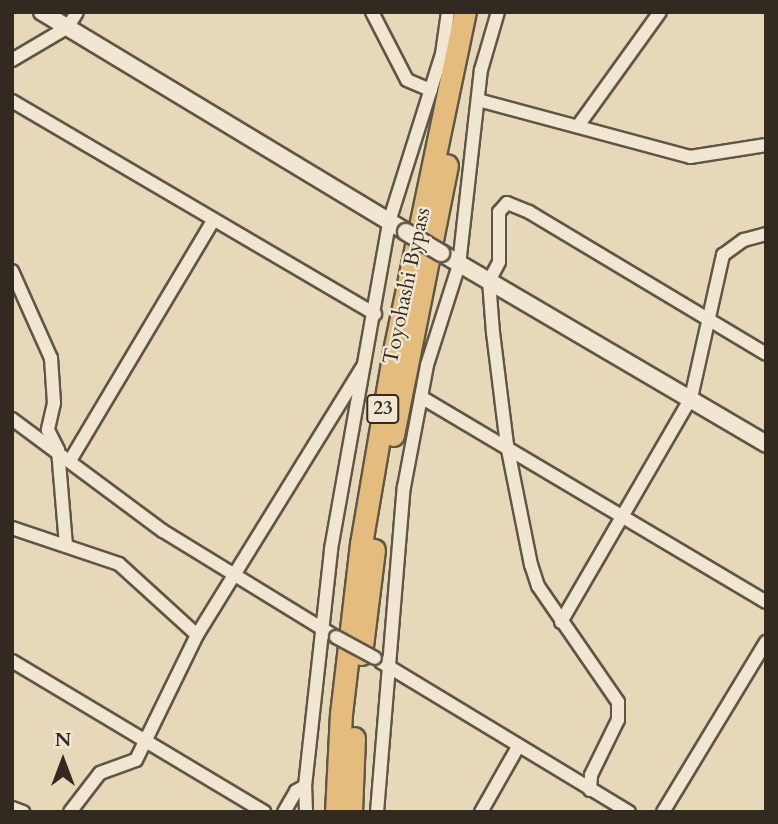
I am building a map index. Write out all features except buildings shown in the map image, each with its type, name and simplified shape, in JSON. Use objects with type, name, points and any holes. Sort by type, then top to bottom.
[{"type":"highway","name":"Toyohashi Bypass","points":[[336,812],[345,676],[361,544],[399,326],[465,12]]},
{"type":"highway","name":"Toyohashi Bypass","points":[[351,812],[359,680],[374,549],[408,356],[480,12]]},
{"type":"street","points":[[42,12],[71,17],[389,222],[766,444]]},
{"type":"street","points":[[372,12],[407,80],[432,90]]},
{"type":"street","points":[[306,812],[305,786],[320,626],[389,222],[432,90],[448,12]]},
{"type":"street","points":[[377,812],[404,487],[421,397],[445,297],[459,265],[481,69],[498,12]]},
{"type":"street","points":[[578,126],[660,12]]},
{"type":"street","points":[[12,60],[71,17]]},
{"type":"street","points":[[478,100],[690,157],[766,145]]},
{"type":"street","points":[[12,101],[374,314]]},
{"type":"street","points":[[590,790],[591,775],[618,720],[618,702],[561,622],[535,576],[507,445],[489,281],[499,262],[499,212],[507,203],[514,204],[766,354]]},
{"type":"street","points":[[71,459],[212,221]]},
{"type":"street","points":[[561,622],[691,398],[723,255],[744,240],[766,234]]},
{"type":"street","points":[[12,271],[51,358],[54,403],[48,430],[58,450],[66,545]]},
{"type":"street","points":[[70,812],[94,779],[132,763],[148,741],[197,635],[364,365]]},
{"type":"street","points":[[421,397],[507,445],[766,602]]},
{"type":"street","points":[[12,419],[71,459],[163,531],[388,665],[517,747],[629,812]]},
{"type":"street","points":[[12,528],[119,564],[197,635]]},
{"type":"street","points":[[663,812],[766,642]]},
{"type":"street","points":[[12,661],[264,812]]},
{"type":"street","points":[[481,812],[517,747]]},
{"type":"street","points":[[284,812],[296,791],[305,786]]},
{"type":"street","points":[[12,808],[23,812]]}]
